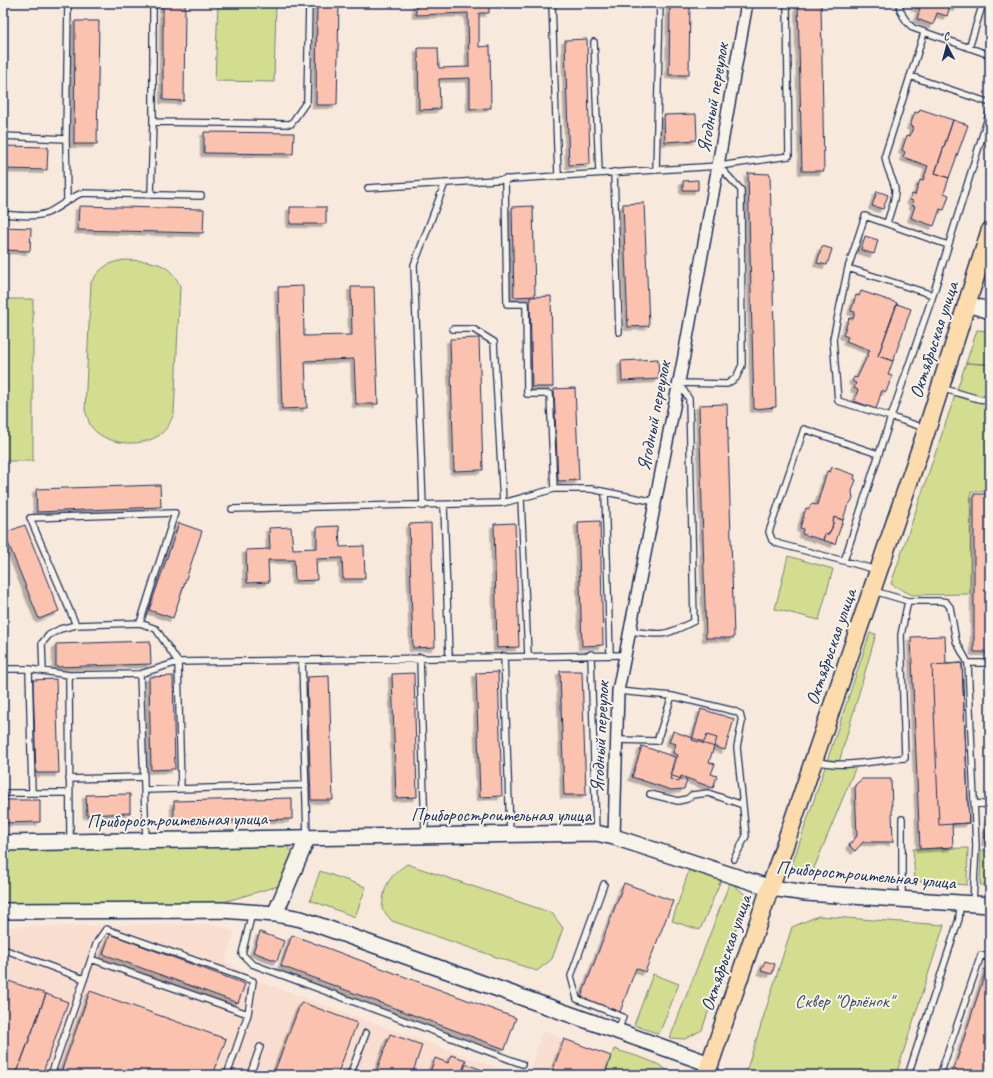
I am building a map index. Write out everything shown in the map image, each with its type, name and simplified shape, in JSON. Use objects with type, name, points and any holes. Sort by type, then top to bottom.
[{"type":"main road","name":"Октябрьская улица","points":[[708,1069],[815,761],[941,388],[990,231]]},
{"type":"main road","points":[[968,304],[990,311]]},
{"type":"main road","name":"Приборостроительная улица","points":[[3,843],[307,839],[424,835],[596,834],[614,837],[771,888],[806,893],[990,905]]},
{"type":"main road","points":[[275,914],[307,839]]},
{"type":"main road","points":[[3,911],[165,909],[252,911],[302,919],[618,1032],[708,1069]]},
{"type":"street","name":"Ягодный переулок","points":[[614,837],[618,691],[657,502],[719,166],[747,3]]},
{"type":"lane","points":[[67,200],[66,139],[68,3]]},
{"type":"lane","points":[[151,195],[153,122],[153,3]]},
{"type":"lane","points":[[153,122],[291,124],[307,101],[309,3]]},
{"type":"lane","points":[[552,3],[558,176]]},
{"type":"lane","points":[[656,170],[660,3]]},
{"type":"lane","points":[[368,188],[719,166],[788,156],[787,3]]},
{"type":"lane","points":[[899,3],[900,10],[906,21],[913,28],[990,55]]},
{"type":"lane","points":[[969,48],[982,3]]},
{"type":"lane","points":[[887,223],[894,199],[894,188],[886,167],[885,155],[924,33]]},
{"type":"lane","points":[[594,42],[599,174]]},
{"type":"lane","points":[[910,76],[990,103]]},
{"type":"lane","points":[[844,561],[878,454],[933,295],[990,111]]},
{"type":"lane","points":[[3,136],[66,139]]},
{"type":"lane","points":[[679,383],[727,384],[736,378],[742,365],[741,190],[719,166]]},
{"type":"lane","points":[[614,172],[619,332]]},
{"type":"lane","points":[[505,179],[507,304],[526,304],[527,394],[550,394],[554,489]]},
{"type":"lane","points":[[423,506],[414,265],[445,183]]},
{"type":"lane","points":[[3,214],[33,215],[47,213],[67,200],[82,193],[201,196]]},
{"type":"lane","points":[[927,429],[838,401],[833,339],[848,268],[865,216],[948,245]]},
{"type":"lane","points":[[848,268],[933,295]]},
{"type":"lane","points":[[453,329],[473,329],[494,342],[503,503]]},
{"type":"lane","points":[[631,631],[661,636],[694,621],[689,399],[679,383]]},
{"type":"lane","points":[[941,388],[979,399],[990,400]]},
{"type":"lane","points":[[878,454],[804,429],[770,532],[772,540],[779,544],[879,571]]},
{"type":"lane","points":[[232,509],[423,506],[503,503],[554,489],[591,489],[657,502]]},
{"type":"lane","points":[[605,492],[610,654]]},
{"type":"lane","points":[[521,499],[528,655]]},
{"type":"lane","points":[[444,505],[449,657]]},
{"type":"lane","points":[[76,625],[30,518],[175,513],[140,623]]},
{"type":"lane","points":[[872,590],[908,601],[941,600],[946,602],[950,607],[956,641],[968,663],[976,846],[967,904],[960,919],[908,1075]]},
{"type":"lane","points":[[815,761],[828,765],[839,765],[905,758],[901,634],[908,601]]},
{"type":"lane","points":[[43,671],[42,643],[49,635],[76,625],[140,623],[156,629],[178,662],[181,788]]},
{"type":"lane","points":[[591,654],[596,834]]},
{"type":"lane","points":[[3,669],[29,669],[69,675],[140,674],[178,662],[625,654]]},
{"type":"lane","points":[[504,656],[510,834]]},
{"type":"lane","points":[[420,657],[424,835]]},
{"type":"lane","points":[[302,660],[307,839]]},
{"type":"lane","points":[[968,663],[990,663]]},
{"type":"lane","points":[[29,669],[32,793]]},
{"type":"lane","points":[[140,674],[146,840]]},
{"type":"lane","points":[[69,675],[70,841]]},
{"type":"lane","points":[[618,691],[672,696],[734,711],[740,714],[742,722],[737,747],[746,836],[734,859]]},
{"type":"lane","points":[[617,740],[657,741],[672,696]]},
{"type":"lane","points":[[69,779],[144,777]]},
{"type":"lane","points":[[145,790],[306,785]]},
{"type":"lane","points":[[3,793],[69,793]]},
{"type":"lane","points":[[650,794],[678,801],[686,800],[692,795],[708,793],[743,805]]},
{"type":"lane","points":[[974,803],[990,805]]},
{"type":"lane","points":[[902,820],[902,899]]},
{"type":"lane","points":[[604,884],[571,976],[577,1000],[623,1017],[618,1032]]},
{"type":"lane","points":[[252,911],[242,954],[252,964],[522,1064]]},
{"type":"lane","points":[[51,1075],[97,942],[106,930],[253,982],[248,1014],[227,1075]]},
{"type":"lane","points":[[3,949],[84,979]]},
{"type":"lane","points":[[940,1075],[981,955],[990,958]]},
{"type":"lane","points":[[92,959],[248,1014]]},
{"type":"lane","points":[[350,1075],[366,1033]]},
{"type":"lane","points":[[250,1075],[260,1046]]},
{"type":"shaded area","points":[[210,924],[235,931],[225,961],[256,980],[518,1075],[3,1075],[3,927]]},
{"type":"shaded area","points":[[543,1031],[611,1056],[604,1075],[528,1075]]},
{"type":"green space","points":[[218,3],[276,3],[274,82],[215,81]]},
{"type":"green space","points":[[124,260],[150,262],[164,267],[170,271],[180,286],[174,414],[168,426],[158,436],[150,440],[132,443],[103,437],[90,425],[85,410],[91,282],[104,267]]},
{"type":"green space","points":[[3,299],[33,299],[33,461],[3,461]]},
{"type":"green space","points":[[977,330],[990,331],[990,364],[966,363]]},
{"type":"green space","points":[[966,363],[990,365],[990,491],[971,492],[970,594],[912,595],[891,584]]},
{"type":"green space","points":[[788,556],[833,569],[819,620],[775,609]]},
{"type":"green space","points":[[870,633],[876,634],[838,766],[857,764],[812,873],[792,865]]},
{"type":"green space","points":[[286,845],[293,853],[278,886],[220,903],[3,904],[3,850]]},
{"type":"green space","points":[[968,848],[967,885],[915,881],[913,849]]},
{"type":"green space","points":[[981,850],[990,851],[990,885],[980,885]]},
{"type":"green space","points":[[407,864],[552,913],[563,928],[552,959],[537,971],[392,921],[382,909],[384,894],[391,878]]},
{"type":"green space","points":[[689,870],[721,880],[700,930],[672,921]]},
{"type":"green space","points":[[320,871],[366,887],[355,917],[310,900]]},
{"type":"green space","points":[[730,882],[747,896],[702,1030],[685,1039],[670,1038]]},
{"type":"green space","name":"Сквер \"Орлёнок\"","points":[[818,916],[944,925],[896,1075],[745,1075],[792,927]]},
{"type":"green space","points":[[653,974],[679,984],[659,1034],[634,1025]]},
{"type":"green space","points":[[614,1049],[654,1062],[667,1070],[671,1075],[605,1075]]},
{"type":"building","points":[[163,3],[185,3],[184,101],[163,100]]},
{"type":"building","points":[[317,3],[339,3],[337,105],[316,105]]},
{"type":"building","points":[[416,3],[489,3],[489,13],[479,13],[479,47],[490,46],[491,108],[470,109],[470,78],[439,79],[440,109],[419,110],[418,48],[438,48],[439,68],[469,67],[468,13],[416,15]]},
{"type":"building","points":[[670,3],[690,3],[689,75],[669,75]]},
{"type":"building","points":[[798,3],[821,3],[824,171],[802,171]]},
{"type":"building","points":[[916,3],[958,3],[957,8],[950,6],[947,16],[937,13],[933,25],[917,19],[920,9],[915,7]]},
{"type":"building","points":[[75,21],[99,21],[97,144],[74,144]]},
{"type":"building","points":[[587,39],[590,164],[569,165],[565,40]]},
{"type":"building","points":[[920,109],[953,120],[935,173],[949,178],[944,193],[949,195],[944,210],[940,209],[934,226],[911,218],[915,206],[912,205],[913,201],[910,200],[912,194],[915,195],[920,180],[923,181],[928,166],[903,157],[905,152],[902,150],[907,135],[910,136],[913,127],[910,126],[915,112],[918,113]]},
{"type":"building","points":[[696,114],[697,140],[665,142],[664,115]]},
{"type":"building","points":[[953,120],[968,125],[949,178],[935,173]]},
{"type":"building","points":[[204,132],[294,133],[293,154],[204,153]]},
{"type":"building","points":[[3,146],[48,147],[47,170],[3,169]]},
{"type":"building","points":[[748,173],[770,174],[776,407],[754,409]]},
{"type":"building","points":[[698,180],[698,190],[683,190],[683,181]]},
{"type":"building","points":[[877,191],[888,195],[883,209],[872,206]]},
{"type":"building","points":[[644,203],[649,326],[628,327],[623,204]]},
{"type":"building","points":[[79,206],[204,209],[203,233],[78,230]]},
{"type":"building","points":[[533,206],[535,296],[514,297],[512,207]]},
{"type":"building","points":[[290,207],[326,207],[326,224],[290,224]]},
{"type":"building","points":[[3,227],[31,228],[30,251],[3,250]]},
{"type":"building","points":[[865,236],[878,240],[874,254],[861,250]]},
{"type":"building","points":[[822,246],[832,249],[827,265],[817,263]]},
{"type":"building","points":[[303,286],[304,336],[352,335],[351,287],[374,287],[378,404],[356,404],[354,359],[305,361],[307,408],[282,409],[278,287]]},
{"type":"building","points":[[861,291],[897,303],[878,356],[893,361],[888,375],[892,376],[886,392],[882,390],[876,409],[854,401],[858,390],[854,388],[856,383],[852,381],[854,377],[857,378],[870,350],[846,341],[848,337],[843,335],[849,318],[853,319],[855,312],[851,311],[856,295],[859,296]]},
{"type":"building","points":[[551,296],[553,387],[532,387],[530,297]]},
{"type":"building","points":[[897,304],[911,309],[893,361],[878,356]]},
{"type":"building","points":[[479,338],[483,470],[454,471],[450,339]]},
{"type":"building","points":[[658,359],[659,379],[622,381],[621,361]]},
{"type":"building","points":[[575,388],[579,480],[558,481],[554,389]]},
{"type":"building","points":[[727,404],[734,638],[706,638],[699,405]]},
{"type":"building","points":[[832,467],[855,475],[854,479],[856,480],[852,491],[853,499],[847,507],[843,520],[834,517],[832,528],[828,535],[825,534],[823,540],[802,534],[803,529],[800,528],[806,508],[809,509],[811,504],[817,505],[827,471],[830,472]]},
{"type":"building","points":[[160,485],[161,507],[37,512],[36,489]]},
{"type":"building","points":[[974,494],[990,494],[990,652],[974,652]]},
{"type":"building","points":[[834,517],[843,520],[835,544],[823,540],[825,534],[828,535],[832,528]]},
{"type":"building","points":[[600,521],[603,645],[582,646],[578,522]]},
{"type":"building","points":[[179,523],[202,531],[173,618],[149,610]]},
{"type":"building","points":[[431,523],[435,647],[413,648],[409,524]]},
{"type":"building","points":[[515,523],[519,647],[497,648],[494,524]]},
{"type":"building","points":[[25,525],[59,611],[39,619],[4,533]]},
{"type":"building","points":[[339,526],[340,547],[364,546],[365,579],[343,579],[342,558],[316,559],[317,580],[295,581],[294,560],[268,560],[269,582],[247,583],[246,550],[270,549],[269,528],[291,527],[293,549],[317,548],[317,527]]},
{"type":"building","points":[[945,636],[946,664],[962,663],[969,823],[952,824],[953,847],[920,849],[911,637]]},
{"type":"building","points":[[150,641],[151,664],[56,667],[56,644]]},
{"type":"building","points":[[962,663],[969,823],[939,825],[932,665]]},
{"type":"building","points":[[560,671],[582,671],[586,795],[564,795]]},
{"type":"building","points":[[498,672],[502,796],[480,797],[476,673]]},
{"type":"building","points":[[414,673],[417,797],[396,798],[392,674]]},
{"type":"building","points":[[173,676],[175,769],[151,770],[149,677]]},
{"type":"building","points":[[329,676],[333,800],[311,800],[307,677]]},
{"type":"building","points":[[56,679],[59,773],[36,773],[33,680]]},
{"type":"building","points":[[701,709],[734,719],[725,750],[692,740]]},
{"type":"building","points":[[673,731],[704,742],[707,735],[717,738],[709,762],[715,764],[711,774],[717,776],[713,788],[681,776],[679,782],[670,779],[678,755],[673,753],[676,744],[669,742]]},
{"type":"building","points":[[642,746],[675,757],[670,775],[687,781],[684,789],[671,790],[632,777]]},
{"type":"building","points":[[862,779],[891,779],[893,842],[863,842],[855,851],[849,845],[857,836],[855,785]]},
{"type":"building","points":[[130,794],[130,813],[87,815],[86,795]]},
{"type":"building","points":[[292,798],[292,819],[174,822],[174,801]]},
{"type":"building","points":[[3,800],[40,800],[40,822],[3,823]]},
{"type":"building","points":[[988,819],[990,819],[990,842],[985,842]]},
{"type":"building","points":[[624,883],[673,901],[645,972],[636,968],[620,1012],[581,998]]},
{"type":"building","points":[[260,932],[284,941],[277,961],[253,952]]},
{"type":"building","points":[[110,934],[245,984],[238,1003],[103,954]]},
{"type":"building","points":[[292,935],[516,1018],[505,1049],[281,966]]},
{"type":"building","points":[[765,961],[775,964],[772,974],[761,971]]},
{"type":"building","points":[[988,964],[990,964],[990,1075],[952,1075]]},
{"type":"building","points":[[3,979],[46,994],[16,1075],[3,1075]]},
{"type":"building","points":[[90,991],[226,1039],[213,1075],[60,1075]]},
{"type":"building","points":[[46,994],[68,1002],[42,1075],[16,1075]]},
{"type":"building","points":[[301,1002],[357,1023],[337,1075],[273,1075]]},
{"type":"building","points":[[390,1034],[422,1045],[412,1075],[375,1075]]},
{"type":"building","points":[[564,1039],[611,1056],[604,1075],[551,1075]]},
{"type":"building","points":[[451,1055],[466,1060],[461,1075],[429,1075],[435,1058],[448,1063]]},
{"type":"building","points":[[466,1064],[496,1075],[462,1075]]}]
